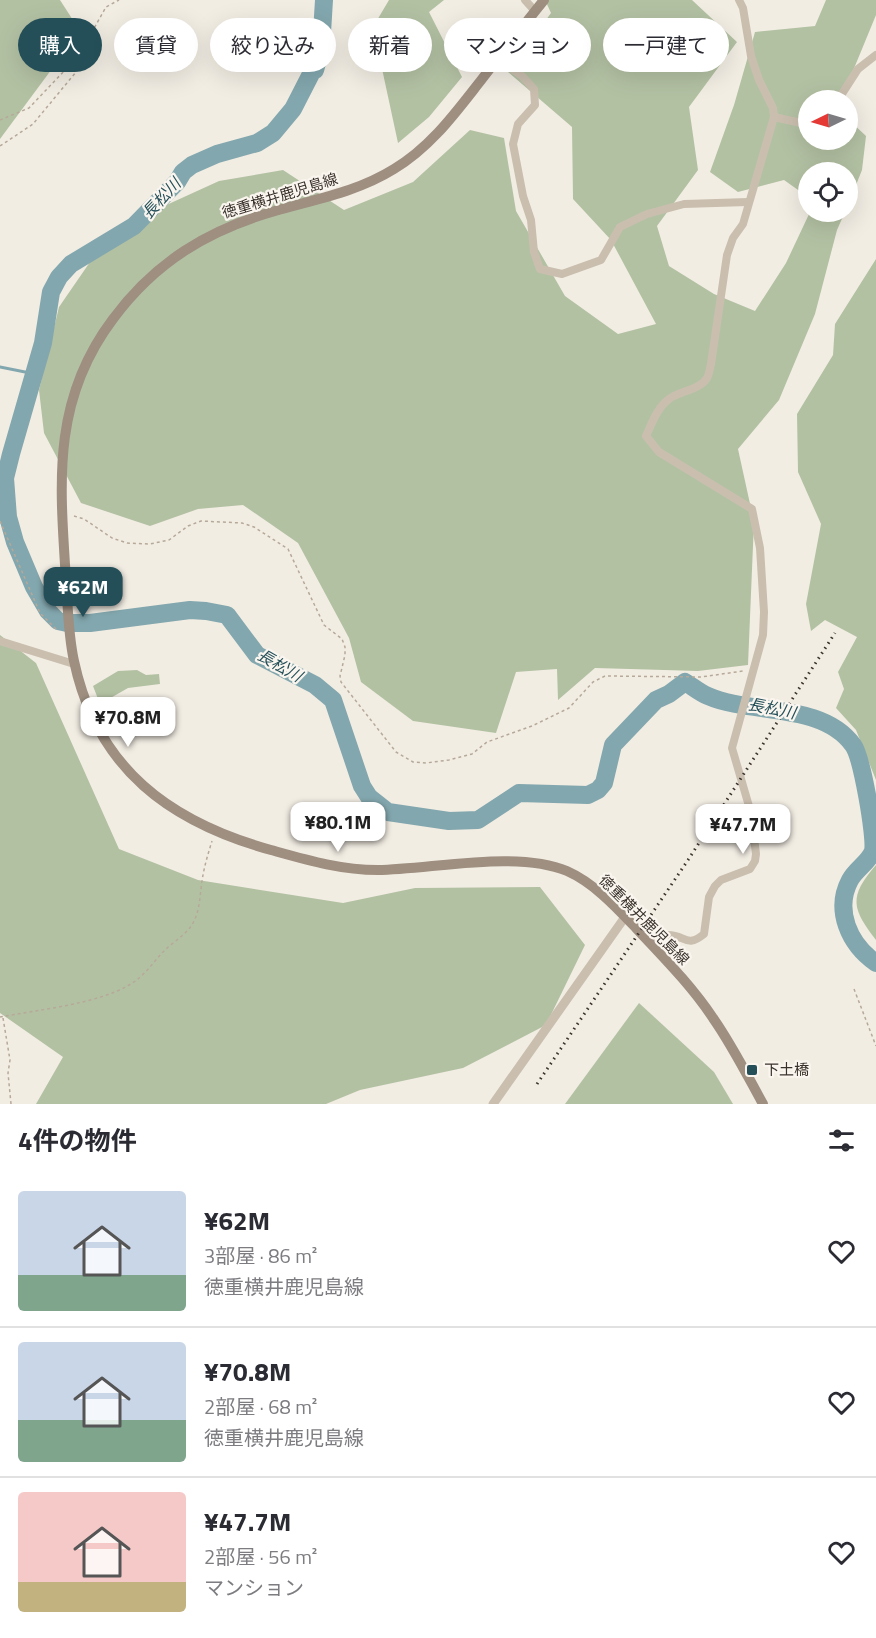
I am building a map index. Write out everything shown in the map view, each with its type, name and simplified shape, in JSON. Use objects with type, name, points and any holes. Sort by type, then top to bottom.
[{"type":"main road","name":"徳重横井鹿児島線","points":[[530,18],[544,0]]},
{"type":"main road","name":"徳重横井鹿児島線","points":[[488,72],[431,141],[399,166],[359,188],[218,230],[170,260],[146,280],[109,324],[91,353],[78,383],[70,409],[62,453],[60,483],[70,641],[74,664],[89,710],[105,741],[120,761],[134,777],[166,805],[215,831],[253,845],[321,864],[355,869],[403,869],[524,861],[545,864],[567,871],[589,884],[625,917],[703,1004],[717,1023],[763,1104]]},
{"type":"street","points":[[525,0],[535,11]]},
{"type":"street","points":[[648,942],[668,935],[692,942],[697,940],[704,934],[709,897],[716,886],[721,880],[744,873],[755,861],[751,813],[732,748],[763,635],[760,548],[752,509],[659,452],[646,436],[655,415],[668,400],[707,379],[728,255],[733,238],[743,225],[774,117],[773,108],[759,80],[751,56],[743,8],[739,0]]},
{"type":"street","points":[[844,90],[858,69],[876,55]]},
{"type":"street","points":[[516,72],[534,89],[535,105],[518,124],[513,144],[523,196],[531,220],[534,252],[540,269],[562,274],[601,260],[620,227],[647,214],[684,204],[748,202]]},
{"type":"street","points":[[774,117],[798,122]]},
{"type":"street","points":[[0,641],[74,664]]},
{"type":"street","points":[[493,1104],[625,917]]},
{"type":"path","points":[[100,18],[106,7],[119,0]]},
{"type":"path","points":[[0,120],[29,108],[63,72]]},
{"type":"path","points":[[0,146],[33,124],[76,72]]},
{"type":"path","points":[[62,513],[84,519],[112,538],[127,543],[169,540],[188,526],[201,521],[254,527],[288,549],[320,619],[342,639],[345,655],[340,676],[341,682],[396,752],[413,762],[449,760],[472,754],[487,742],[532,726],[569,708],[593,682],[605,676],[701,678],[753,670]]},
{"type":"path","points":[[0,521],[40,613],[70,641]]},
{"type":"path","points":[[11,1104],[8,1073],[10,1060],[1,1017],[87,1000],[114,992],[143,975],[194,922],[200,903],[207,855],[215,831]]},
{"type":"path","points":[[854,989],[876,1046]]},
{"type":"green space","points":[[0,0],[60,0],[72,18],[18,18],[18,72],[50,72],[0,139]]},
{"type":"green space","points":[[389,0],[444,0],[429,12],[444,42],[444,72],[459,72],[462,77],[429,117],[398,143],[383,72],[432,72],[432,18],[378,18]]},
{"type":"green space","points":[[545,0],[692,0],[711,18],[603,18],[603,72],[715,72],[689,107],[698,170],[657,226],[669,266],[714,294],[755,311],[786,263],[805,222],[841,222],[815,314],[779,400],[738,449],[754,522],[748,665],[698,671],[595,668],[558,700],[557,669],[516,672],[496,733],[413,721],[361,682],[349,638],[298,543],[243,505],[198,509],[150,526],[81,503],[44,433],[39,390],[59,307],[90,262],[162,207],[219,181],[283,170],[344,210],[413,182],[470,130],[504,138],[516,211],[565,296],[618,334],[656,324],[611,240],[573,199],[572,127],[508,72],[591,72],[591,18],[547,18],[551,13]]},
{"type":"green space","points":[[826,0],[876,0],[876,15],[845,90],[798,90],[798,150],[858,150],[858,128],[866,136],[862,170],[858,180],[858,162],[798,162],[798,190],[784,180],[738,192],[710,172],[734,105],[755,32],[815,26]]},
{"type":"green space","points":[[729,35],[737,42],[729,53]]},
{"type":"green space","points":[[876,259],[876,780],[856,730],[836,708],[844,689],[838,672],[857,637],[825,620],[811,631],[806,604],[821,524],[798,472],[797,414],[833,355],[835,324]]},
{"type":"green space","points":[[0,635],[36,663],[119,849],[198,880],[343,903],[415,888],[540,887],[585,945],[546,1025],[463,1068],[360,1090],[326,1104],[36,1104],[63,1057],[0,1013]]},
{"type":"green space","points":[[137,670],[146,675],[159,674],[160,684],[128,688],[100,704],[93,686],[118,671]]},
{"type":"green space","points":[[876,865],[876,940],[862,920],[856,903],[861,886]]},
{"type":"green space","points":[[639,1003],[714,1072],[733,1104],[565,1104]]},
{"type":"waterway","name":"長松川","points":[[324,0],[321,49],[315,70],[293,109],[273,133],[257,143],[217,154],[192,165],[134,226],[71,264],[59,277],[51,292],[43,343],[5,478],[8,517],[15,542],[34,587],[48,611],[58,621],[67,623],[90,623],[190,610],[227,615],[257,655],[315,685],[333,700],[362,786],[369,797],[388,812],[449,821],[478,820],[519,793],[588,795],[598,790],[604,783],[613,745],[656,700],[685,682],[705,695],[725,702],[805,716],[823,722],[840,731],[853,745],[864,780],[873,851],[869,859],[850,880],[845,891],[844,914],[847,926],[858,946],[876,963]]},
{"type":"waterway","points":[[0,367],[35,374]]},
{"type":"railway","points":[[537,1084],[688,860],[835,633]]},
{"type":"place","name":"下土橋","points":[[752,1070]]}]
